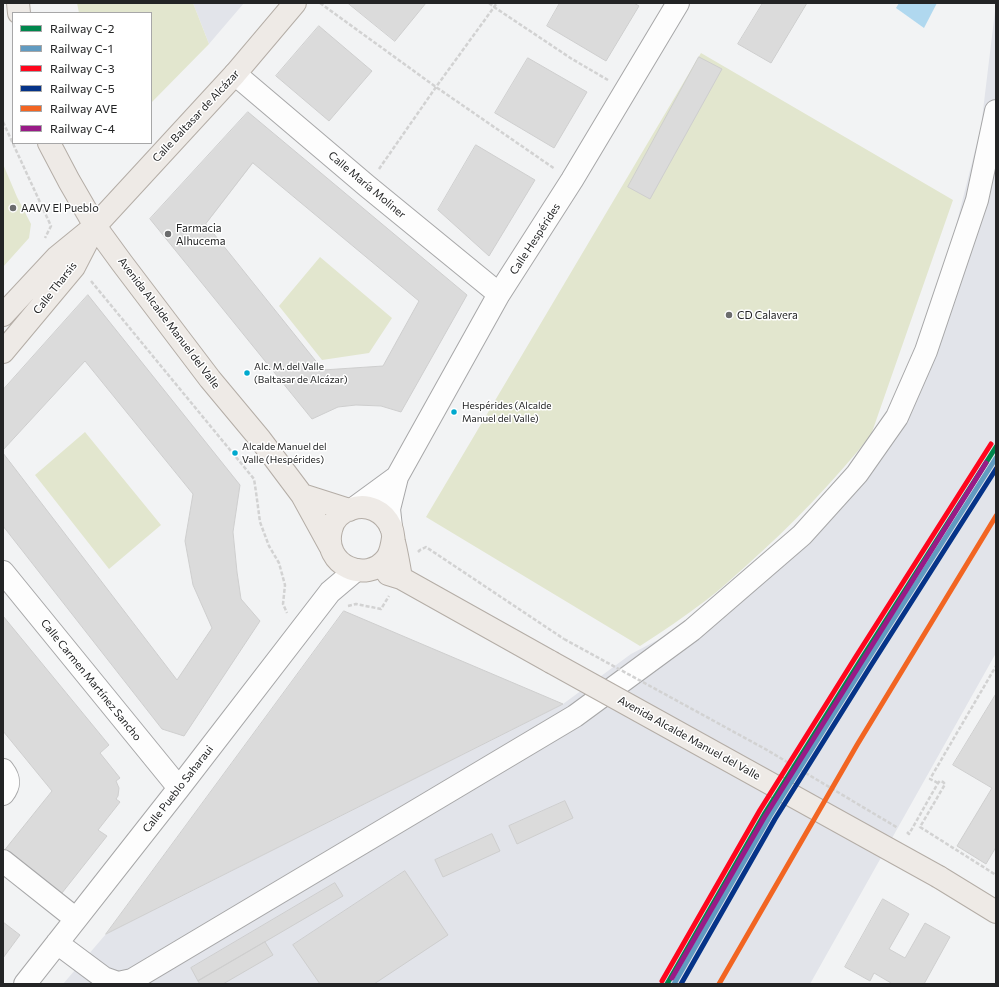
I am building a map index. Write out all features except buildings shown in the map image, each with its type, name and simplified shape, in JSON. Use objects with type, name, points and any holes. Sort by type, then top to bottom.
[{"type":"main road","name":"Calle Baltasar de Alcázar","points":[[95,226],[235,74],[295,3]]},
{"type":"main road","name":"Avenida Alcalde Manuel del Valle","points":[[49,144],[68,182],[95,226],[210,378],[260,439],[302,495],[332,551]]},
{"type":"main road","name":"Calle Tharsis","points":[[3,352],[65,262],[95,226]]},
{"type":"main road","name":"Calle Tharsis","points":[[3,315],[65,262]]},
{"type":"main road","points":[[302,495],[353,508]]},
{"type":"main road","points":[[392,532],[392,548],[387,558],[378,566],[362,570],[349,568],[340,563],[332,551],[329,536],[337,517],[346,510],[367,507],[377,511],[385,518],[392,532],[402,578]]},
{"type":"main road","name":"Avenida Alcalde Manuel del Valle","points":[[362,570],[402,578],[939,877],[996,912]]},
{"type":"street","name":"Calle Hespérides","points":[[392,532],[389,509],[397,477],[499,294],[572,180],[678,3]]},
{"type":"street","name":"Calle María Moliner","points":[[235,74],[499,294]]},
{"type":"street","points":[[57,943],[104,978],[118,983],[132,980],[575,716],[692,630],[802,535],[856,474],[896,417],[926,351],[977,200],[996,111]]},
{"type":"street","name":"Calle Hespérides","points":[[353,508],[397,477]]},
{"type":"street","points":[[330,592],[332,551]]},
{"type":"street","name":"Calle Pueblo Saharaui","points":[[25,984],[330,592],[362,570]]},
{"type":"street","name":"Calle Carmen Martínez Sancho","points":[[3,572],[179,788]]},
{"type":"street","points":[[3,770],[9,782],[3,794]]},
{"type":"street","points":[[3,861],[76,919]]},
{"type":"path","points":[[320,3],[436,87],[572,180]]},
{"type":"path","points":[[489,3],[572,59],[626,91]]},
{"type":"path","points":[[368,186],[436,87],[497,3]]},
{"type":"path","points":[[3,122],[12,142]]},
{"type":"path","points":[[13,144],[51,226],[40,246],[85,274],[254,479],[260,522],[269,546],[279,563],[285,585],[283,604],[286,612]]},
{"type":"path","points":[[420,550],[426,547],[564,639],[767,750],[909,834],[938,783]]},
{"type":"path","points":[[356,604],[381,609]]},
{"type":"path","points":[[996,666],[930,779],[938,783],[940,781],[945,784],[920,828],[996,875]]},
{"type":"shaded area","points":[[193,3],[244,3],[209,44]]},
{"type":"shaded area","points":[[996,3],[996,653],[810,984],[63,984],[106,934],[563,704],[631,654],[671,633],[787,533],[844,476],[890,414],[946,265],[981,127]]},
{"type":"green space","points":[[77,3],[193,3],[209,44],[152,102],[152,12],[79,12]]},
{"type":"green space","name":"CD Calavera","points":[[701,53],[953,200],[871,435],[812,503],[764,550],[711,597],[640,646],[426,517]]},
{"type":"green space","name":"AAVV El Pueblo","points":[[3,164],[17,197],[31,224],[29,238],[3,267]]},
{"type":"green space","points":[[320,257],[392,318],[369,353],[322,360],[279,306]]},
{"type":"green space","points":[[85,432],[161,525],[109,569],[35,475]]},
{"type":"water","points":[[899,3],[937,3],[924,28],[896,8]]},
{"type":"rail line","name":"C-3","points":[[662,981],[760,810],[991,444]]},
{"type":"rail line","name":"C-2","points":[[667,984],[765,813],[996,447]]},
{"type":"rail line","name":"C-1","points":[[674,984],[770,816],[996,458]]},
{"type":"rail line","name":"C-4","points":[[672,978],[764,818],[986,463]]},
{"type":"rail line","name":"C-5","points":[[681,984],[775,819],[996,469]]},
{"type":"rail line","name":"AVE","points":[[719,984],[857,745],[996,516]]},
{"type":"place","name":"AAVV El Pueblo","points":[[13,208]]},
{"type":"place","name":"Farmacia Alhucema","points":[[168,234]]},
{"type":"place","name":"CD Calavera","points":[[729,315]]},
{"type":"place","name":"Alc. M. del Valle (Baltasar de Alcázar)","points":[[247,373]]},
{"type":"place","name":"Hespérides (Alcalde Manuel del Valle)","points":[[454,412]]},
{"type":"place","name":"Alcalde Manuel del Valle (Hespérides)","points":[[235,453]]}]
